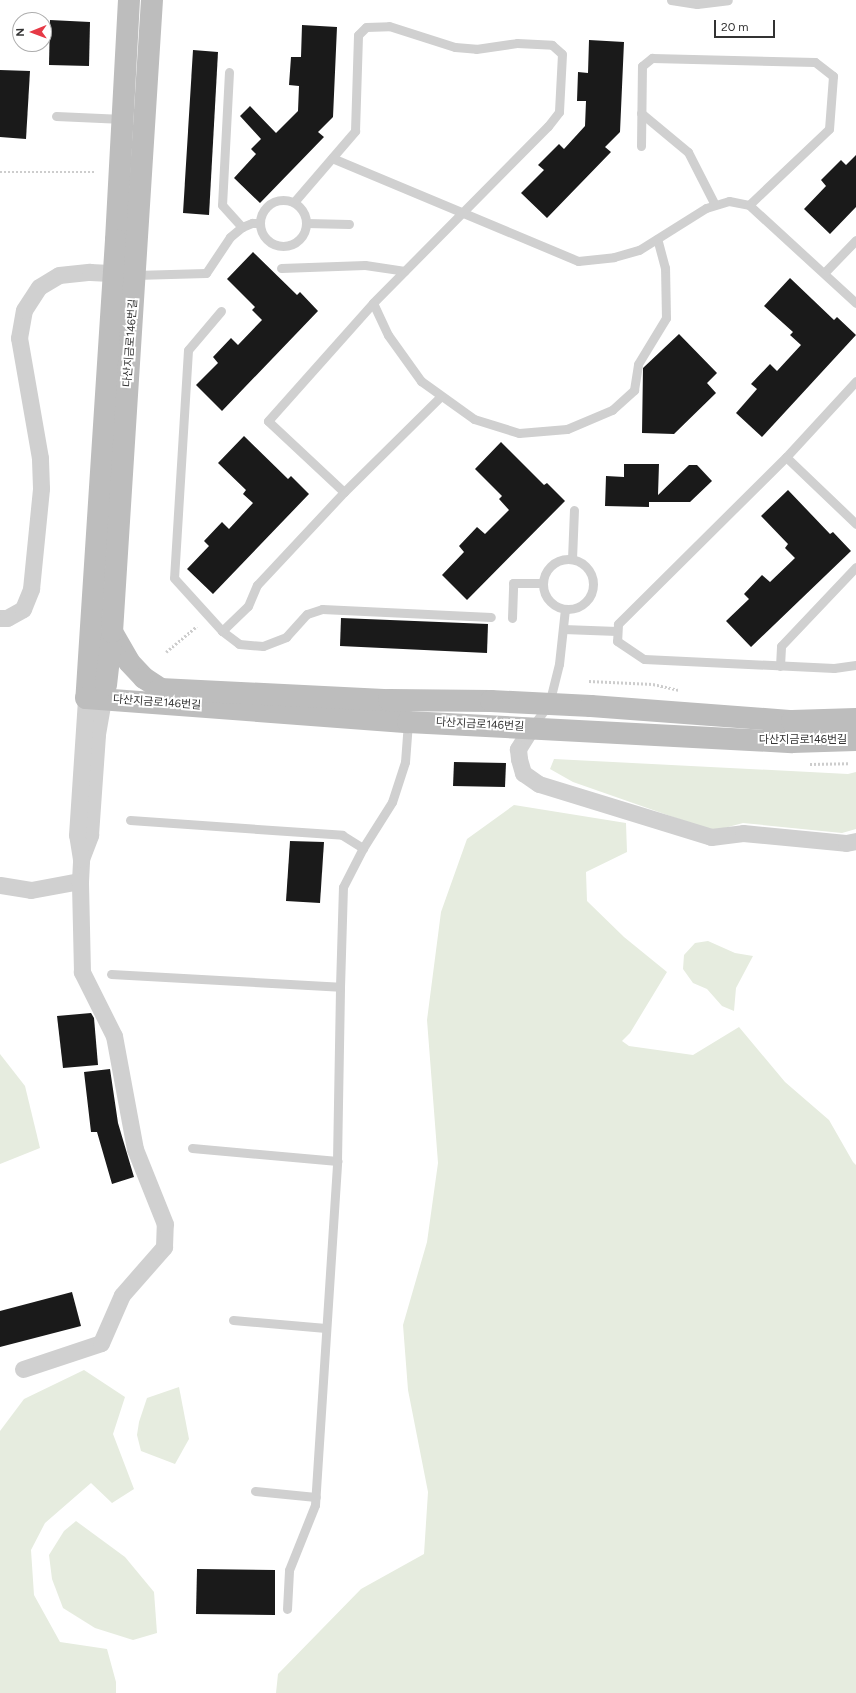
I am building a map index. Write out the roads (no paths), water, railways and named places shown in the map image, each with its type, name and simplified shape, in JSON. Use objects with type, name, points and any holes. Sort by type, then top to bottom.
[{"type":"street","name":"다산지금로146번길","points":[[23,1369],[100,1343],[122,1295],[164,1247],[165,1224],[135,1149],[129,1108],[114,1036],[82,972],[81,859],[77,835],[95,691],[112,274],[116,240],[121,119],[129,0]]},
{"type":"street","name":"다산지금로146번길","points":[[95,691],[112,632],[136,275],[152,0]]},
{"type":"street","points":[[0,618],[7,618],[23,609],[31,589],[41,488],[40,458],[19,338],[24,310],[39,287],[59,275],[90,272],[136,275]]},
{"type":"street","points":[[112,632],[129,662],[144,678],[161,689]]},
{"type":"street","name":"다산지금로146번길","points":[[95,691],[161,689],[382,700],[548,704],[792,721],[856,720]]},
{"type":"street","name":"다산지금로146번길","points":[[95,691],[408,722],[792,742],[856,740]]},
{"type":"street","points":[[531,728],[518,749],[519,759],[523,773],[539,784],[711,837],[743,833],[846,843],[856,841]]},
{"type":"street","points":[[0,886],[31,890],[80,881]]},
{"type":"lane","points":[[671,0],[697,4],[728,0]]},
{"type":"lane","points":[[294,202],[355,131],[358,34],[366,27],[389,26],[455,47],[476,49],[517,43],[552,45],[562,54],[559,112],[548,126],[464,213],[373,303],[268,421],[344,492]]},
{"type":"lane","points":[[641,146],[642,66],[652,58],[815,62],[833,76],[829,129],[749,205]]},
{"type":"lane","points":[[229,72],[222,205],[242,227]]},
{"type":"lane","points":[[641,113],[688,152],[715,205]]},
{"type":"lane","points":[[56,116],[145,120]]},
{"type":"lane","points":[[332,158],[578,260],[614,258],[639,250],[706,208],[715,205],[729,201],[749,205],[856,303]]},
{"type":"lane","points":[[282,200],[294,202],[303,211],[306,223],[303,234],[295,243],[283,246],[272,243],[263,235],[259,223],[263,212],[271,203],[282,200]]},
{"type":"lane","points":[[136,275],[206,273],[230,237],[242,227],[252,223],[259,223]]},
{"type":"lane","points":[[306,223],[349,224]]},
{"type":"lane","points":[[373,303],[388,335],[421,381],[474,419],[519,433],[568,428],[612,410],[634,390],[638,364],[666,318],[665,268],[657,239]]},
{"type":"lane","points":[[824,273],[856,240]]},
{"type":"lane","points":[[281,268],[365,265],[405,271]]},
{"type":"lane","points":[[221,311],[188,350],[174,578],[222,631],[239,644],[263,646],[286,637],[307,614],[322,609],[491,617]]},
{"type":"lane","points":[[856,381],[786,457],[618,624],[617,641],[644,659],[834,668],[856,665]]},
{"type":"lane","points":[[222,631],[248,606],[256,584],[344,492],[441,396]]},
{"type":"lane","points":[[786,457],[856,524]]},
{"type":"lane","points":[[572,559],[574,510]]},
{"type":"lane","points":[[565,558],[572,559],[577,560],[587,567],[593,578],[593,590],[587,601],[577,608],[564,609],[553,605],[545,595],[542,583],[545,571],[553,562],[565,558]]},
{"type":"lane","points":[[780,666],[781,646],[856,567]]},
{"type":"lane","points":[[512,618],[513,583],[542,583]]},
{"type":"lane","points":[[531,728],[548,704],[559,664],[564,609]]},
{"type":"lane","points":[[563,629],[618,631]]},
{"type":"lane","points":[[287,1609],[289,1570],[315,1505],[316,1497],[337,1161],[343,886],[363,848],[392,802],[405,762],[408,722]]},
{"type":"lane","points":[[130,820],[342,835],[363,848]]},
{"type":"lane","points":[[111,974],[340,987]]},
{"type":"lane","points":[[192,1148],[337,1161]]},
{"type":"lane","points":[[233,1320],[326,1328]]},
{"type":"lane","points":[[255,1491],[316,1497]]}]
